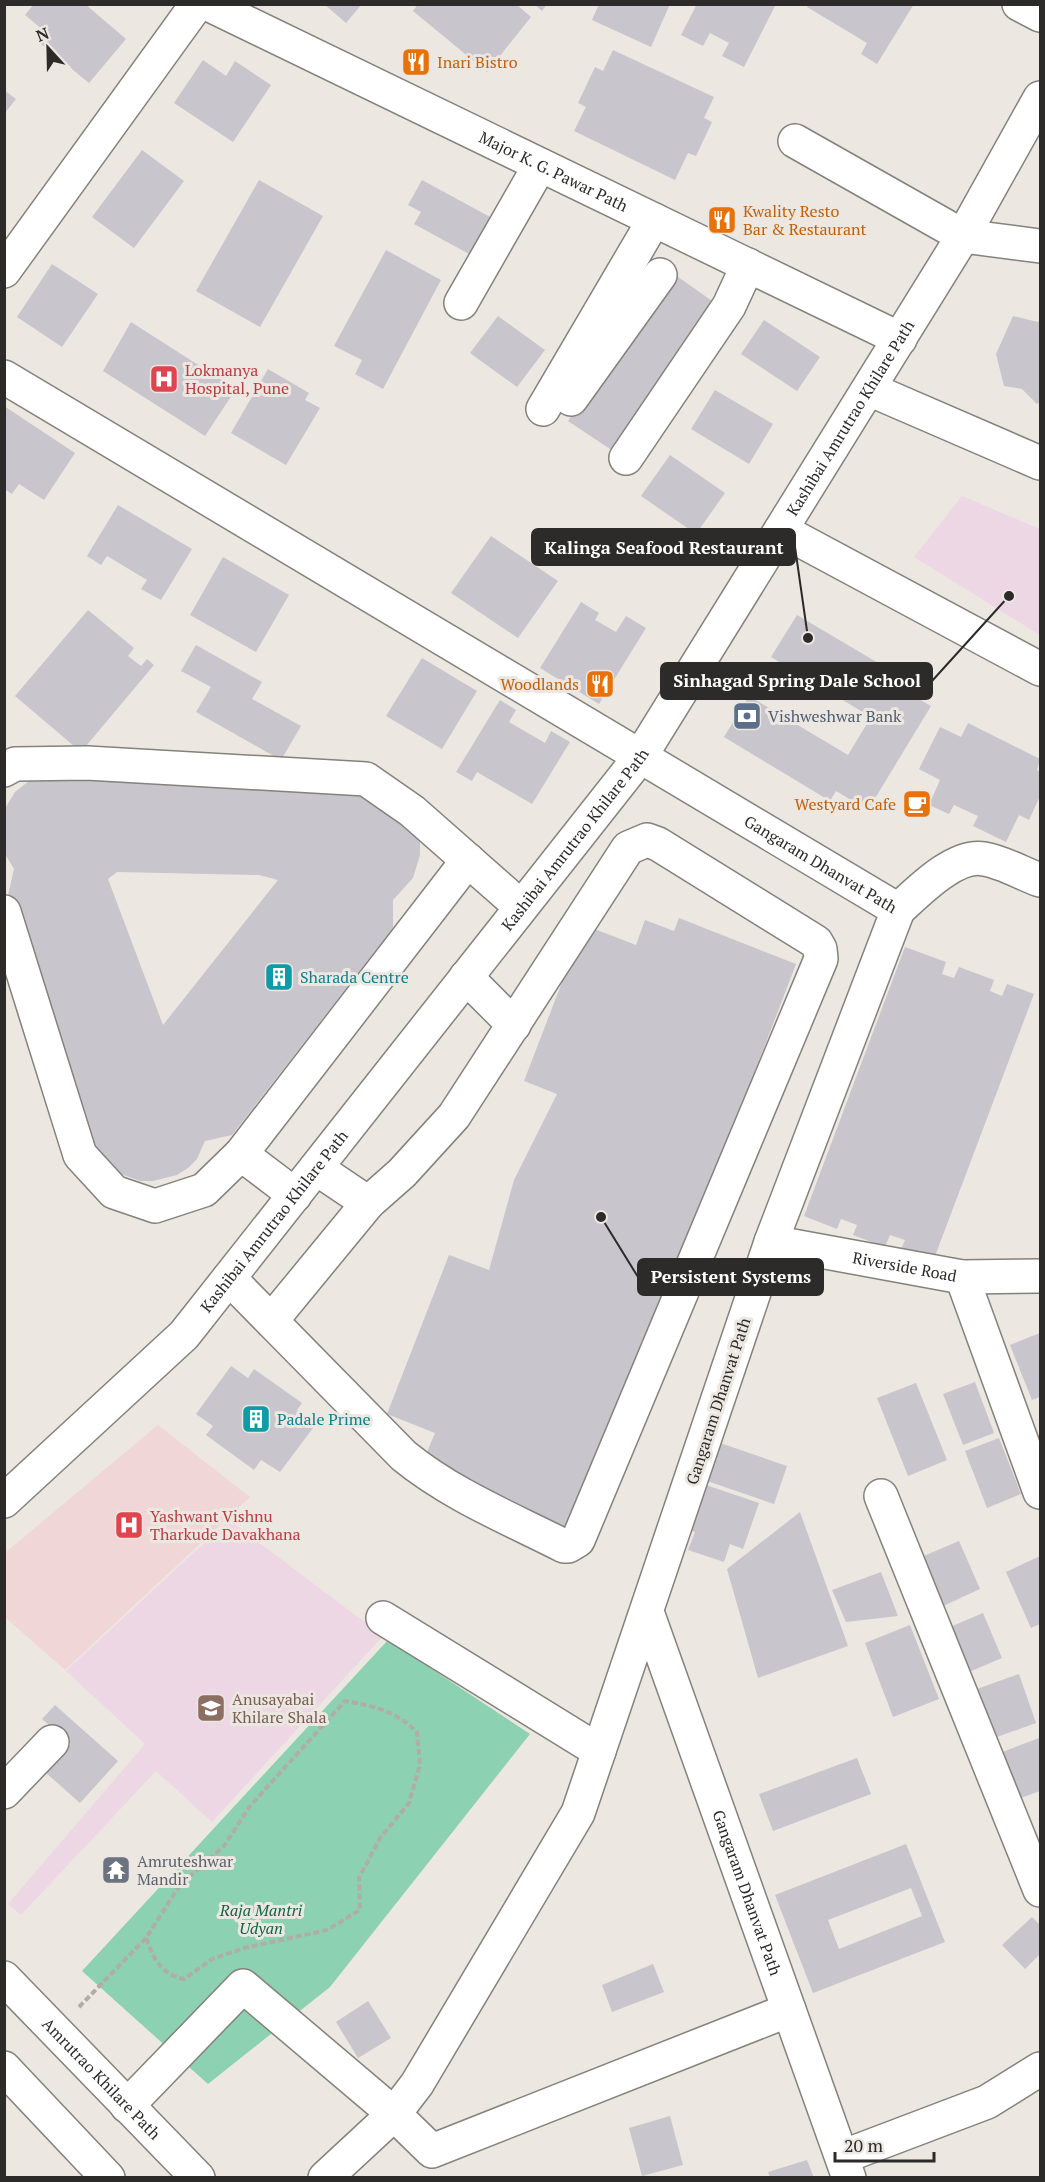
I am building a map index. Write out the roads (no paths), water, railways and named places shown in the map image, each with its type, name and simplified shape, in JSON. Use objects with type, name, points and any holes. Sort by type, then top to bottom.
[{"type":"street","points":[[4,271],[197,4]]},
{"type":"street","name":"Major K. G. Pawar Path","points":[[208,4],[900,339]]},
{"type":"street","points":[[1019,4],[1041,15]]},
{"type":"street","name":"Kashibai Amrutrao Khilare Path","points":[[4,1500],[184,1335],[639,757],[963,236],[1026,150],[1041,98]]},
{"type":"street","points":[[795,141],[963,236],[1041,246]]},
{"type":"street","points":[[461,303],[540,165]]},
{"type":"street","points":[[549,416],[625,298],[654,220]]},
{"type":"street","points":[[626,458],[729,306],[747,265]]},
{"type":"street","points":[[625,298],[660,275]]},
{"type":"street","name":"Gangaram Dhanvat Path","points":[[4,377],[898,910],[771,1242],[647,1612],[845,2168]]},
{"type":"street","points":[[869,389],[1041,463]]},
{"type":"street","points":[[781,530],[1041,669]]},
{"type":"street","points":[[4,770],[15,764],[87,763],[366,779],[412,811],[521,907]]},
{"type":"street","points":[[229,1278],[271,1321],[404,1456],[422,1471],[445,1486],[564,1546],[574,1544],[578,1540],[821,959],[820,949],[810,936],[658,844],[647,840],[637,842],[628,849],[454,1116],[402,1173],[368,1203],[271,1321]]},
{"type":"street","points":[[898,910],[937,876],[959,863],[982,858],[1041,880]]},
{"type":"street","points":[[4,912],[80,1155],[114,1192],[155,1206],[204,1190],[241,1155],[468,860]]},
{"type":"street","points":[[466,977],[514,1025]]},
{"type":"street","points":[[241,1155],[295,1195]]},
{"type":"street","points":[[316,1168],[368,1203]]},
{"type":"street","name":"Riverside Road","points":[[771,1242],[962,1277],[1041,1276]]},
{"type":"street","points":[[962,1277],[1041,1492]]},
{"type":"street","points":[[881,1496],[1041,1890]]},
{"type":"street","points":[[325,2178],[394,2114],[417,2084],[578,1813],[647,1612]]},
{"type":"street","points":[[383,1618],[599,1751]]},
{"type":"street","points":[[4,1792],[52,1743]]},
{"type":"street","name":"Amrutrao Khilare Path","points":[[4,1978],[198,2178]]},
{"type":"street","points":[[127,2106],[243,1986],[394,2114],[432,2151],[789,2010]]},
{"type":"street","points":[[4,2068],[108,2178]]},
{"type":"street","points":[[845,2168],[987,2102],[1041,2069]]},
{"type":"place","name":"Inari Bistro","points":[[416,62]]},
{"type":"place","name":"Kwality Resto Bar & Restaurant","points":[[722,220]]},
{"type":"place","name":"Lokmanya Hospital, Pune","points":[[164,379]]},
{"type":"place","name":"Sinhagad Spring Dale School","points":[[1009,596]]},
{"type":"place","name":"Kalinga Seafood Restaurant","points":[[808,638]]},
{"type":"place","name":"Woodlands","points":[[600,684]]},
{"type":"place","name":"Vishweshwar Bank","points":[[747,716]]},
{"type":"place","name":"Westyard Cafe","points":[[917,804]]},
{"type":"place","name":"Sharada Centre","points":[[279,977]]},
{"type":"place","name":"Persistent Systems","points":[[601,1217]]},
{"type":"place","name":"Padale Prime","points":[[256,1419]]},
{"type":"place","name":"Yashwant Vishnu Tharkude Davakhana","points":[[129,1525]]},
{"type":"place","name":"Anusayabai Khilare Shala","points":[[211,1708]]},
{"type":"place","name":"Amruteshwar Mandir","points":[[116,1870]]},
{"type":"park label","name":"Raja Mantri Udyan","points":[[261,1919]]}]
